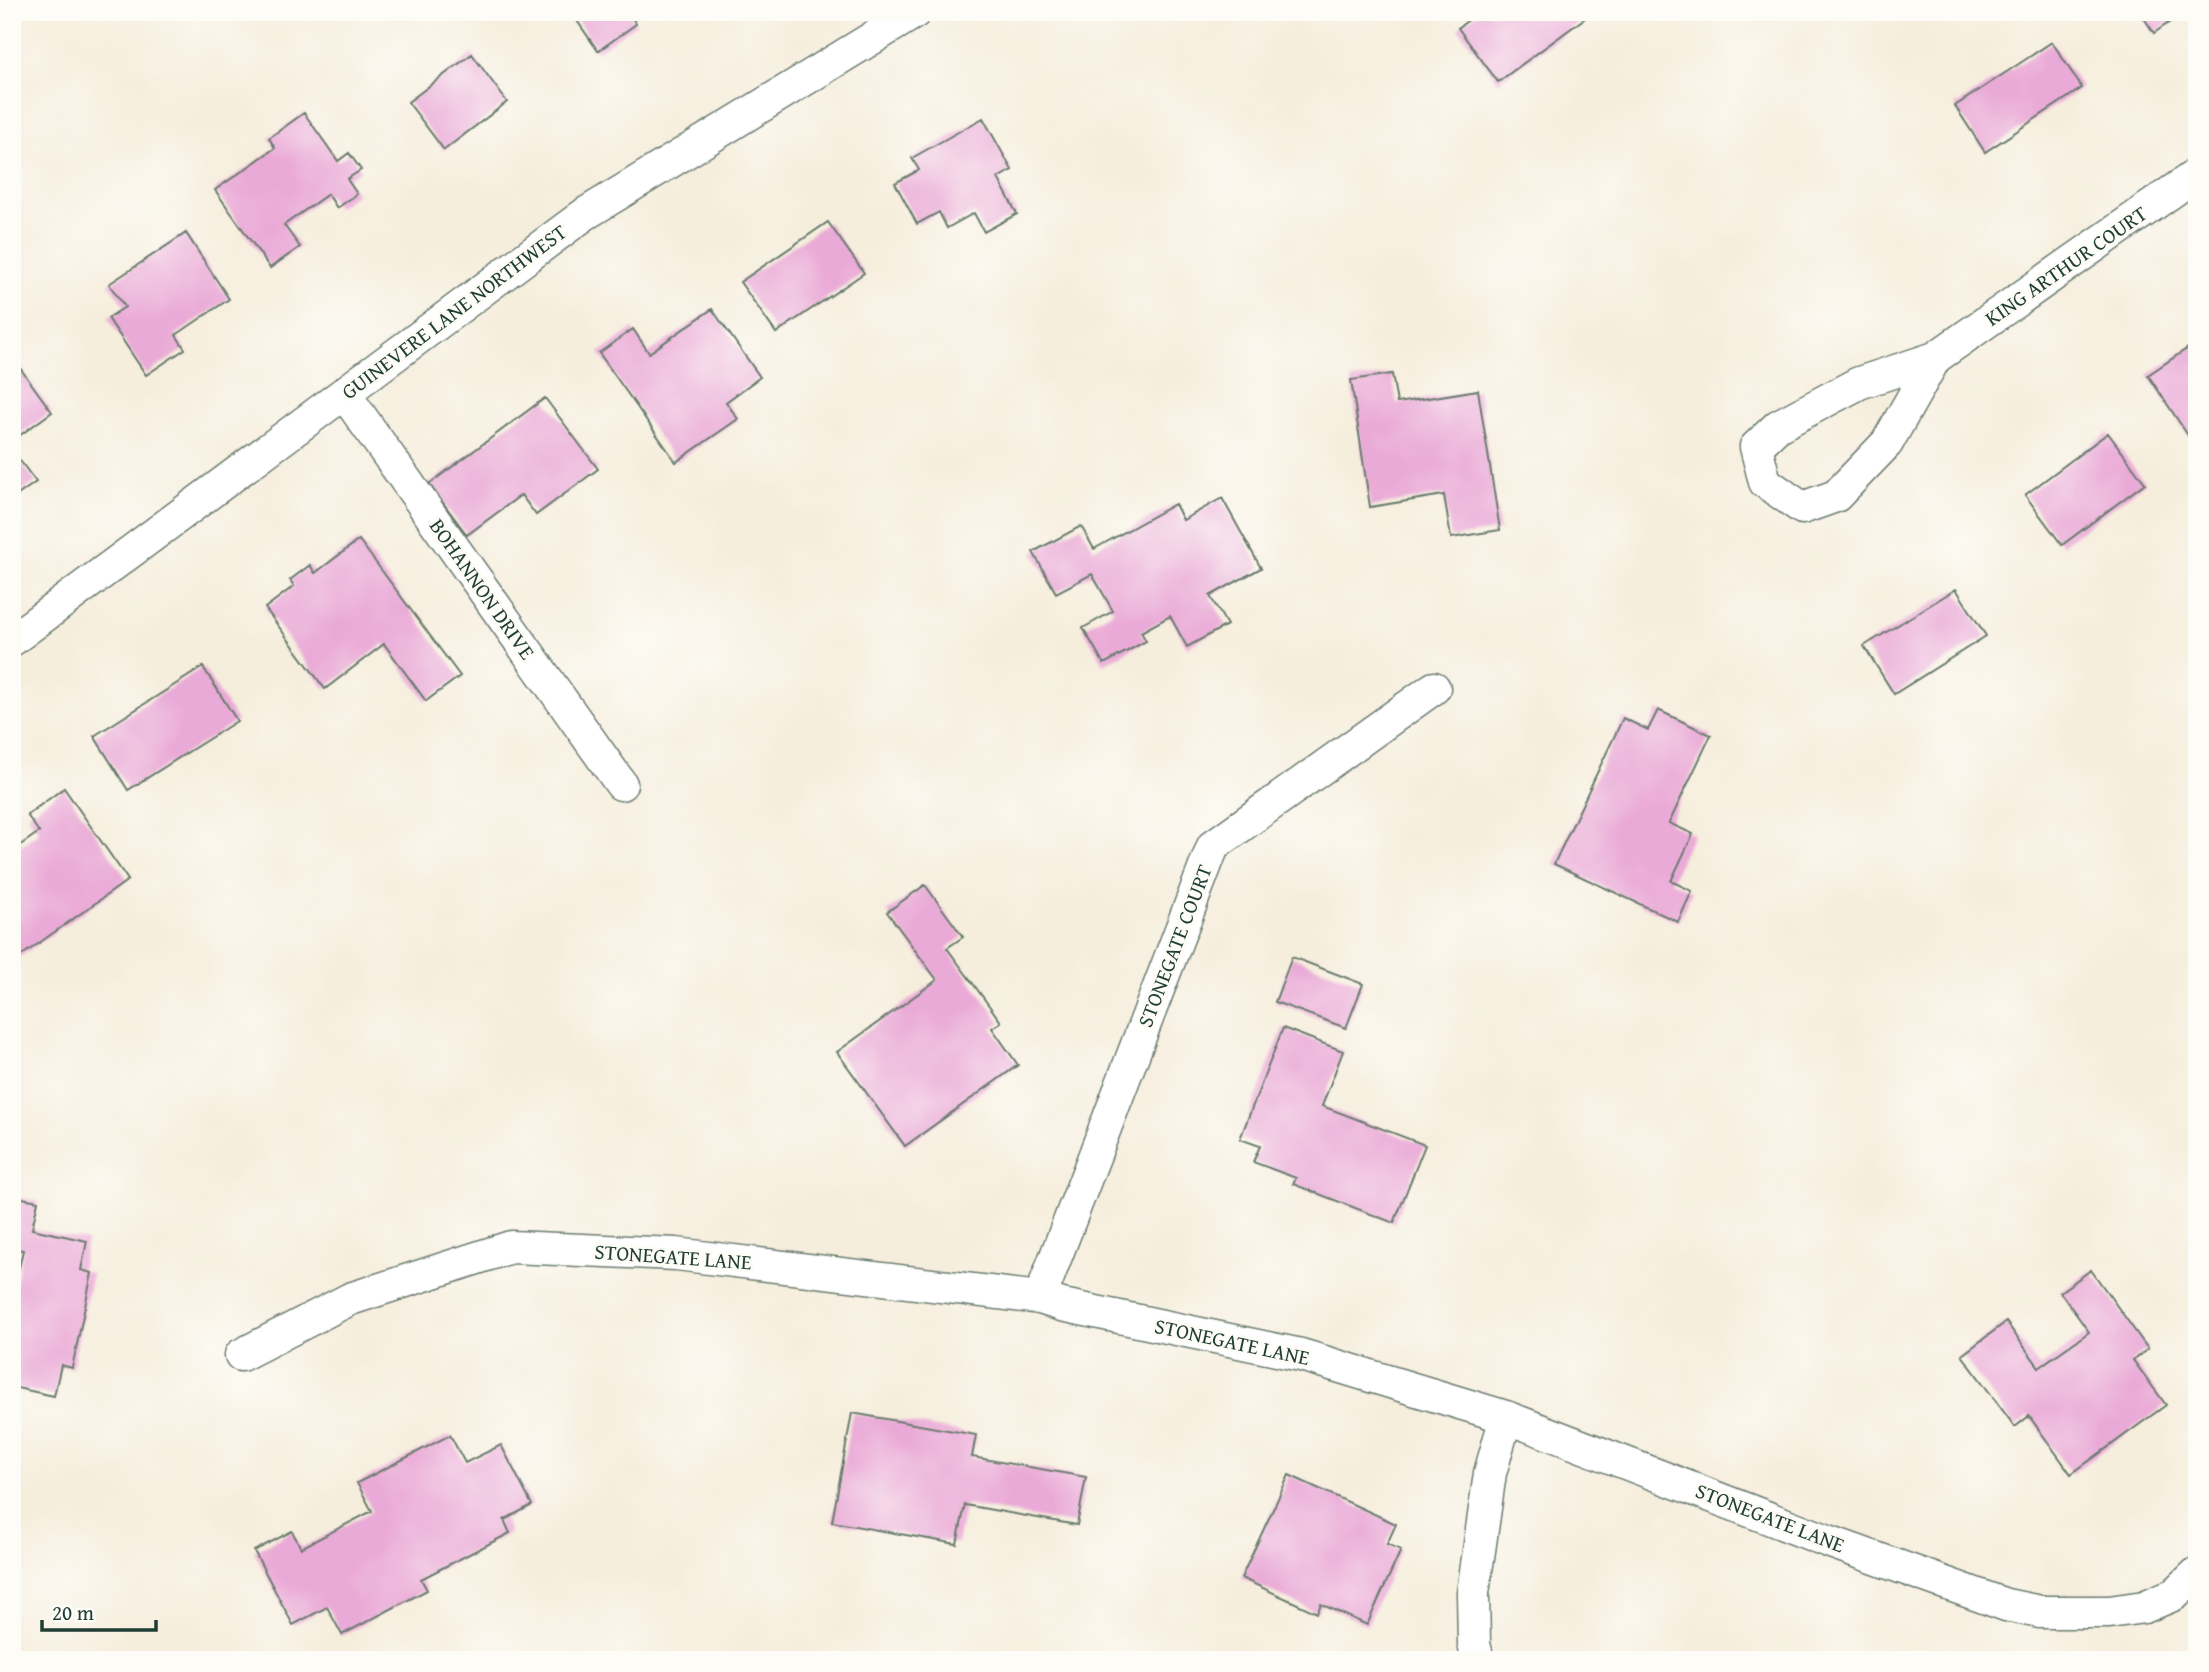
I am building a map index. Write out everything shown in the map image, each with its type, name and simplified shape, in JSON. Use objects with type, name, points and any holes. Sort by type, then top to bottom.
[{"type":"street","name":"GUINEVERE LANE NORTHWEST","points":[[12,640],[585,215],[915,12]]},
{"type":"street","name":"KING ARTHUR COURT","points":[[1936,359],[1887,443],[1836,496],[1802,508],[1765,482],[1756,447],[1778,426],[1859,383],[1936,359],[2197,174]]},
{"type":"street","name":"BOHANNON DRIVE","points":[[344,393],[621,784]]},
{"type":"street","name":"STONEGATE COURT","points":[[1040,1298],[1213,846],[1434,688]]},
{"type":"street","name":"STONEGATE LANE","points":[[241,1355],[350,1299],[511,1247],[676,1254],[1040,1298],[1062,1305],[1301,1355],[1506,1417],[1828,1541],[2006,1605],[2040,1612],[2109,1612],[2144,1606],[2175,1594],[2197,1573]]},
{"type":"street","points":[[1478,1660],[1474,1644],[1473,1593],[1490,1473],[1506,1417]]},
{"type":"building","points":[[571,12],[628,12],[636,24],[598,51]]},
{"type":"building","points":[[1479,12],[1580,12],[1585,18],[1498,82],[1458,28]]},
{"type":"building","points":[[2140,12],[2184,12],[2154,33]]},
{"type":"building","points":[[2052,42],[2082,88],[1985,152],[1955,106]]},
{"type":"building","points":[[472,54],[507,102],[444,150],[408,102]]},
{"type":"building","points":[[304,113],[338,161],[349,153],[361,170],[347,179],[357,194],[337,208],[328,194],[284,225],[300,247],[270,268],[215,190],[275,148],[269,138]]},
{"type":"building","points":[[983,118],[1012,170],[998,178],[1017,214],[984,232],[974,213],[947,228],[939,212],[917,224],[895,183],[919,170],[912,158]]},
{"type":"building","points":[[828,222],[864,273],[776,333],[740,282]]},
{"type":"building","points":[[186,233],[229,299],[176,335],[185,349],[146,375],[108,318],[125,307],[109,284]]},
{"type":"building","points":[[712,309],[760,377],[726,402],[738,419],[676,462],[599,353],[633,329],[649,353]]},
{"type":"building","points":[[2197,342],[2197,432],[2189,437],[2148,375]]},
{"type":"building","points":[[12,357],[52,412],[12,441]]},
{"type":"building","points":[[1392,374],[1397,403],[1478,390],[1500,530],[1451,538],[1444,495],[1370,507],[1351,380]]},
{"type":"building","points":[[545,398],[598,469],[536,515],[521,495],[467,535],[429,484]]},
{"type":"building","points":[[2108,433],[2145,483],[2062,545],[2025,495]]},
{"type":"building","points":[[12,450],[36,482],[12,499]]},
{"type":"building","points":[[1222,498],[1261,568],[1210,596],[1227,625],[1187,647],[1170,616],[1141,632],[1146,641],[1104,664],[1083,628],[1113,611],[1092,574],[1056,593],[1033,552],[1081,526],[1094,549],[1175,504],[1183,520]]},
{"type":"building","points":[[359,540],[460,676],[426,701],[384,644],[325,689],[265,608],[294,586],[290,580],[310,565],[315,573]]},
{"type":"building","points":[[1956,589],[1986,636],[1894,694],[1864,646]]},
{"type":"building","points":[[203,667],[237,721],[128,790],[94,736]]},
{"type":"building","points":[[1658,710],[1711,735],[1669,823],[1693,834],[1671,881],[1692,891],[1678,922],[1554,864],[1623,718],[1648,730]]},
{"type":"building","points":[[64,788],[128,880],[18,958],[12,951],[12,851],[39,832],[27,815]]},
{"type":"building","points":[[925,885],[963,937],[947,948],[1001,1022],[992,1028],[1018,1065],[905,1146],[837,1052],[937,980],[887,912]]},
{"type":"building","points":[[1292,957],[1363,984],[1346,1028],[1275,1002]]},
{"type":"building","points":[[1283,1028],[1343,1051],[1322,1106],[1425,1145],[1394,1223],[1293,1184],[1296,1178],[1253,1162],[1260,1146],[1240,1139]]},
{"type":"building","points":[[12,1196],[38,1201],[32,1229],[87,1241],[81,1270],[92,1273],[72,1368],[61,1365],[54,1396],[12,1387],[12,1286],[15,1286],[23,1250],[12,1248]]},
{"type":"building","points":[[2091,1270],[2148,1349],[2133,1360],[2166,1405],[2071,1474],[2029,1416],[2015,1427],[1962,1355],[2006,1322],[2039,1367],[2089,1332],[2060,1292]]},
{"type":"building","points":[[852,1413],[976,1435],[972,1457],[1086,1477],[1077,1525],[965,1505],[957,1544],[832,1522]]},
{"type":"building","points":[[450,1435],[465,1463],[501,1445],[532,1505],[504,1520],[510,1533],[421,1579],[427,1590],[342,1635],[327,1607],[293,1625],[254,1551],[292,1531],[301,1548],[372,1511],[357,1483]]},
{"type":"building","points":[[1289,1475],[1396,1524],[1387,1544],[1401,1550],[1367,1625],[1321,1604],[1317,1613],[1241,1578]]}]
